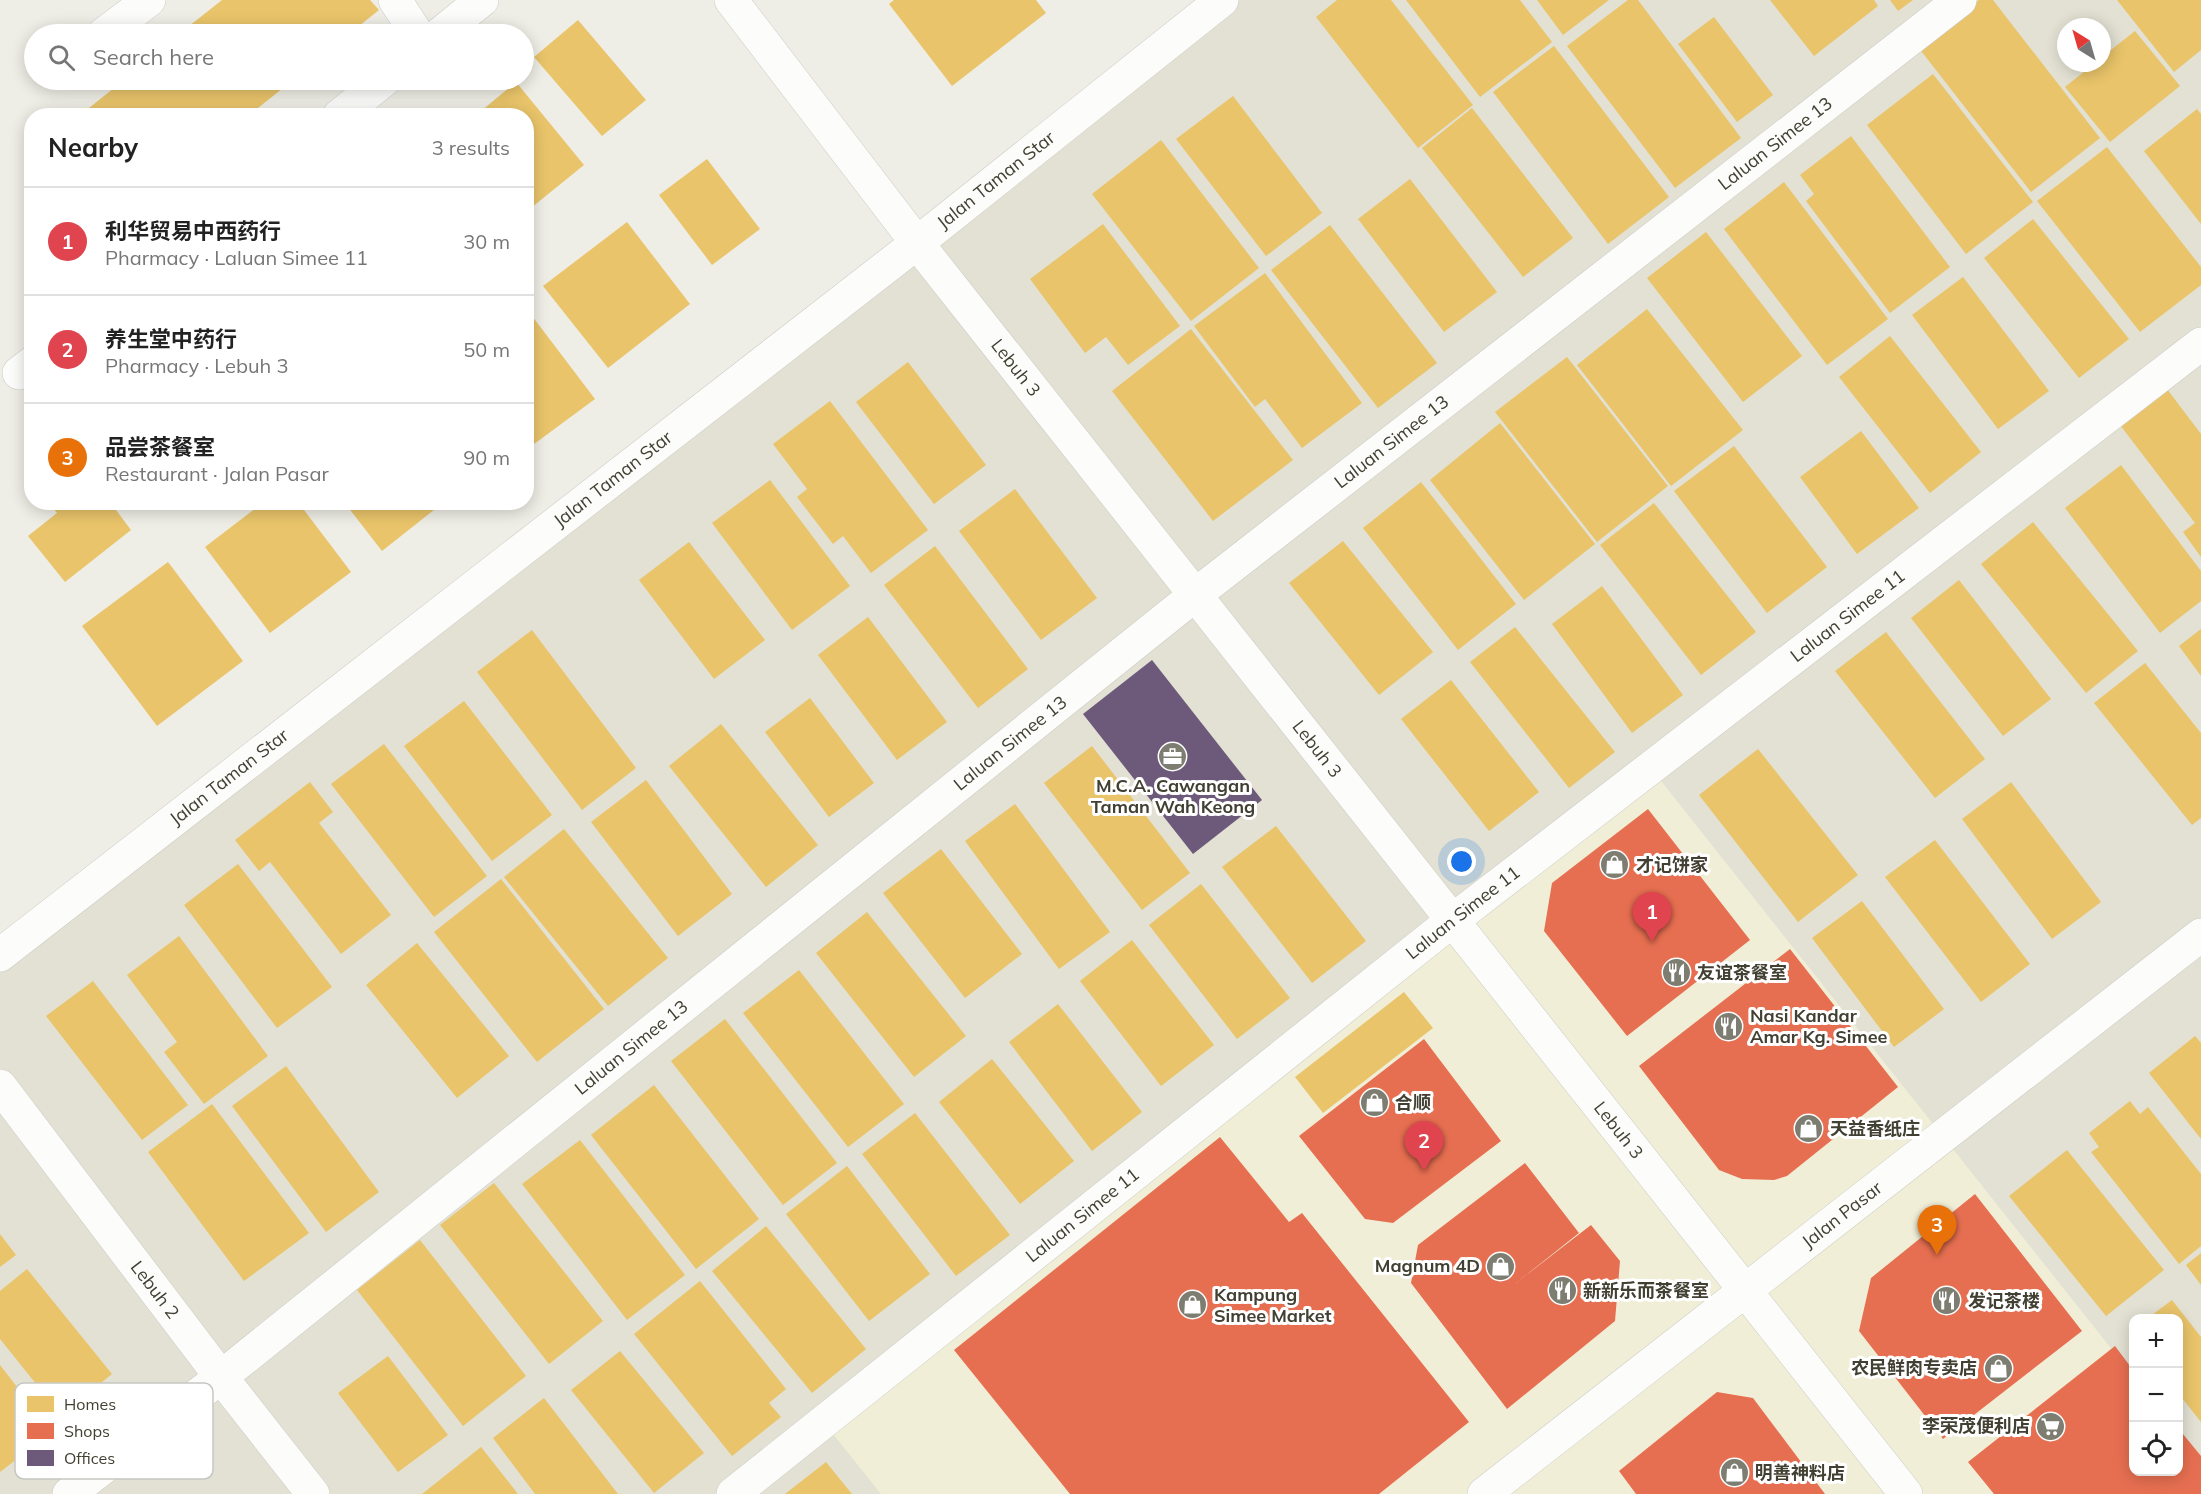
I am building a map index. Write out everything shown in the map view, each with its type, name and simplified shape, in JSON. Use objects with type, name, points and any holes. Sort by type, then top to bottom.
[{"type":"street","points":[[117,24],[149,0]]},
{"type":"street","points":[[395,0],[411,24]]},
{"type":"street","points":[[452,24],[482,0]]},
{"type":"street","name":"Lebuh 3","points":[[731,0],[917,243],[1906,1494]]},
{"type":"street","name":"Jalan Taman Star","points":[[0,955],[917,243],[1222,0]]},
{"type":"street","name":"Laluan Simee 13","points":[[213,1383],[1195,595],[1960,0]]},
{"type":"street","points":[[349,108],[372,90]]},
{"type":"street","name":"Laluan Simee 11","points":[[733,1494],[1453,920],[2201,344]]},
{"type":"street","name":"Jalan Pasar","points":[[1484,1494],[2201,935]]},
{"type":"street","name":"Lebuh 2","points":[[0,1086],[313,1494]]},
{"type":"street","name":"Laluan Simee 13","points":[[69,1494],[88,1479]]},
{"type":"shaded area","points":[[1215,0],[2201,0],[2201,1494],[0,1494],[0,957]]},
{"type":"shaded area","points":[[1650,767],[2129,1371],[2129,1476],[2182,1476],[2201,1494],[881,1494],[821,1419]]},
{"type":"building: Homes","points":[[222,0],[370,0],[379,10],[362,24],[192,24]]},
{"type":"building: Homes","points":[[894,0],[1036,0],[1046,13],[952,86],[889,4]]},
{"type":"building: Homes","points":[[1337,0],[1391,0],[1473,105],[1418,148],[1316,17]]},
{"type":"building: Homes","points":[[1406,0],[1520,0],[1552,42],[1480,97]]},
{"type":"building: Homes","points":[[1537,0],[1609,0],[1563,35]]},
{"type":"building: Homes","points":[[1628,0],[1638,0],[1741,138],[1675,188],[1567,46]]},
{"type":"building: Homes","points":[[1770,0],[1874,0],[1878,6],[1814,56]]},
{"type":"building: Homes","points":[[1890,0],[1913,0],[1898,11]]},
{"type":"building: Homes","points":[[1979,0],[1993,0],[2100,138],[2031,192],[1918,47]]},
{"type":"building: Homes","points":[[2117,0],[2201,0],[2201,50],[2174,72]]},
{"type":"building: Homes","points":[[1714,17],[1773,95],[1737,122],[1678,44]]},
{"type":"building: Homes","points":[[578,20],[646,100],[602,136],[534,57]]},
{"type":"building: Homes","points":[[2135,31],[2180,86],[2110,142],[2065,87],[2084,72],[2111,72],[2111,50]]},
{"type":"building: Homes","points":[[1554,46],[1669,197],[1608,244],[1493,92]]},
{"type":"building: Homes","points":[[1933,74],[2033,202],[1966,254],[1867,125]]},
{"type":"building: Homes","points":[[112,90],[280,90],[258,108],[89,108]]},
{"type":"building: Homes","points":[[506,90],[523,90],[584,165],[534,206],[534,108],[485,108]]},
{"type":"building: Homes","points":[[1233,96],[1322,213],[1266,256],[1176,139]]},
{"type":"building: Homes","points":[[1472,108],[1573,238],[1523,277],[1422,148]]},
{"type":"building: Homes","points":[[2197,109],[2201,114],[2201,224],[2144,151]]},
{"type":"building: Homes","points":[[1851,136],[1950,267],[1890,313],[1806,201],[1814,194],[1800,175]]},
{"type":"building: Homes","points":[[1161,140],[1259,268],[1191,321],[1092,194]]},
{"type":"building: Homes","points":[[2107,147],[2201,267],[2201,285],[2140,332],[2037,201]]},
{"type":"building: Homes","points":[[707,159],[760,229],[712,265],[659,195]]},
{"type":"building: Homes","points":[[1410,179],[1497,292],[1444,332],[1358,219]]},
{"type":"building: Homes","points":[[1784,182],[1888,319],[1827,365],[1724,229]]},
{"type":"building: Homes","points":[[2033,219],[2129,339],[2079,378],[1984,258]]},
{"type":"building: Homes","points":[[627,222],[690,304],[608,368],[543,286]]},
{"type":"building: Homes","points":[[1103,224],[1180,326],[1128,365],[1106,337],[1085,353],[1030,279]]},
{"type":"building: Homes","points":[[1330,225],[1437,363],[1378,408],[1271,270]]},
{"type":"building: Homes","points":[[1706,232],[1802,356],[1743,402],[1647,278]]},
{"type":"building: Homes","points":[[1265,273],[1362,403],[1302,448],[1265,399],[1255,407],[1194,326]]},
{"type":"building: Homes","points":[[1963,277],[2049,391],[1998,429],[1912,315]]},
{"type":"building: Homes","points":[[1647,309],[1743,430],[1671,486],[1577,365]]},
{"type":"building: Homes","points":[[534,319],[595,399],[534,444]]},
{"type":"building: Homes","points":[[1191,329],[1293,460],[1213,521],[1112,391]]},
{"type":"building: Homes","points":[[1890,336],[1981,452],[1930,493],[1839,377]]},
{"type":"building: Homes","points":[[1567,357],[1668,486],[1597,542],[1495,412]]},
{"type":"building: Homes","points":[[908,362],[986,465],[934,504],[856,402]]},
{"type":"building: Homes","points":[[2167,389],[2201,434],[2201,557],[2183,532],[2195,523],[2120,425]]},
{"type":"building: Homes","points":[[830,401],[928,530],[871,573],[843,536],[833,544],[797,497],[807,489],[773,444]]},
{"type":"building: Homes","points":[[1500,423],[1595,544],[1524,600],[1430,480]]},
{"type":"building: Homes","points":[[1861,431],[1919,508],[1857,554],[1800,477]]},
{"type":"building: Homes","points":[[1734,446],[1827,567],[1767,613],[1674,491]]},
{"type":"building: Homes","points":[[2121,465],[2201,571],[2201,601],[2160,633],[2065,508]]},
{"type":"building: Homes","points":[[770,480],[850,586],[792,630],[712,523]]},
{"type":"building: Homes","points":[[1421,482],[1516,604],[1458,650],[1363,528]]},
{"type":"building: Homes","points":[[1015,489],[1097,598],[1041,640],[959,531]]},
{"type":"building: Homes","points":[[1654,503],[1756,632],[1701,675],[1600,545]]},
{"type":"building: Homes","points":[[55,510],[116,510],[131,530],[65,582],[28,536],[57,513]]},
{"type":"building: Homes","points":[[254,510],[304,510],[351,572],[270,633],[205,547]]},
{"type":"building: Homes","points":[[350,510],[434,510],[382,551]]},
{"type":"building: Homes","points":[[2033,522],[2138,651],[2086,693],[1981,564]]},
{"type":"building: Homes","points":[[1343,541],[1433,652],[1379,695],[1289,583]]},
{"type":"building: Homes","points":[[689,542],[765,640],[714,679],[639,580]]},
{"type":"building: Homes","points":[[935,546],[1028,669],[978,708],[884,585]]},
{"type":"building: Homes","points":[[168,562],[243,661],[157,726],[82,626]]},
{"type":"building: Homes","points":[[1959,580],[2051,699],[2003,736],[1911,618]]},
{"type":"building: Homes","points":[[1602,586],[1683,695],[1632,733],[1552,624]]},
{"type":"building: Homes","points":[[868,617],[947,722],[897,760],[818,655]]},
{"type":"building: Homes","points":[[1515,627],[1615,752],[1569,788],[1470,662]]},
{"type":"building: Homes","points":[[2201,629],[2201,676],[2179,646]]},
{"type":"building: Homes","points":[[532,630],[636,768],[582,810],[477,672]]},
{"type":"building: Homes","points":[[1886,632],[1985,759],[1935,798],[1835,671]]},
{"type":"building: Homes","points":[[2145,663],[2201,733],[2201,818],[2192,825],[2094,703]]},
{"type":"building: Homes","points":[[1451,680],[1539,792],[1489,831],[1401,719]]},
{"type":"building: Homes","points":[[810,698],[874,783],[829,817],[765,732]]},
{"type":"building: Homes","points":[[464,701],[552,815],[492,861],[404,746]]},
{"type":"building: Homes","points":[[721,724],[818,845],[766,887],[669,766]]},
{"type":"building: Homes","points":[[384,744],[487,876],[434,917],[331,784]]},
{"type":"building: Homes","points":[[1092,746],[1190,873],[1142,910],[1044,783]]},
{"type":"building: Homes","points":[[1758,749],[1858,875],[1798,922],[1699,795]]},
{"type":"building: Homes","points":[[646,780],[732,894],[678,936],[591,822]]},
{"type":"building: Homes","points":[[310,782],[333,812],[319,823],[391,915],[341,954],[270,862],[259,871],[235,840]]},
{"type":"building: Homes","points":[[2011,782],[2101,902],[2052,939],[1962,819]]},
{"type":"building: Homes","points":[[1015,804],[1110,932],[1059,969],[965,841]]},
{"type":"building: Homes","points":[[1276,826],[1366,941],[1312,983],[1222,867]]},
{"type":"building: Homes","points":[[564,829],[668,958],[608,1006],[504,877]]},
{"type":"building: Homes","points":[[1935,840],[2030,964],[1981,1002],[1885,877]]},
{"type":"building: Homes","points":[[941,849],[1022,954],[965,998],[883,893]]},
{"type":"building: Homes","points":[[238,864],[332,987],[277,1028],[184,905]]},
{"type":"building: Homes","points":[[501,879],[604,1009],[537,1062],[434,932]]},
{"type":"building: Homes","points":[[1201,884],[1290,998],[1237,1039],[1149,925]]},
{"type":"building: Homes","points":[[1862,901],[1944,1009],[1894,1047],[1812,938]]},
{"type":"building: Homes","points":[[867,912],[966,1036],[914,1077],[816,953]]},
{"type":"building: Homes","points":[[179,936],[268,1056],[204,1104],[164,1052],[177,1042],[127,975]]},
{"type":"building: Homes","points":[[1132,940],[1214,1045],[1161,1086],[1080,981]]},
{"type":"building: Homes","points":[[417,943],[509,1056],[457,1098],[366,985]]},
{"type":"building: Homes","points":[[799,970],[904,1104],[848,1147],[743,1013]]},
{"type":"building: Homes","points":[[93,981],[188,1105],[142,1140],[46,1016]]},
{"type":"building: Homes","points":[[1404,992],[1433,1028],[1323,1113],[1295,1077]]},
{"type":"building: Homes","points":[[1058,1004],[1142,1112],[1092,1151],[1009,1042]]},
{"type":"building: Homes","points":[[725,1019],[837,1163],[783,1205],[671,1061]]},
{"type":"building: Homes","points":[[2195,1036],[2201,1043],[2201,1139],[2149,1073]]},
{"type":"building: Homes","points":[[992,1059],[1074,1161],[1020,1204],[939,1102]]},
{"type":"building: Homes","points":[[286,1066],[379,1192],[326,1232],[232,1106]]},
{"type":"building: Homes","points":[[654,1085],[759,1219],[696,1269],[591,1135]]},
{"type":"building: Homes","points":[[2130,1101],[2140,1114],[2148,1107],[2201,1174],[2201,1246],[2179,1264],[2091,1152],[2099,1147],[2089,1133]]},
{"type":"building: Homes","points":[[212,1104],[309,1233],[244,1281],[148,1152]]},
{"type":"building: Homes","points":[[915,1113],[1010,1235],[956,1276],[862,1154]]},
{"type":"building: Homes","points":[[580,1140],[685,1275],[627,1320],[522,1184]]},
{"type":"building: Homes","points":[[2067,1150],[2164,1270],[2106,1316],[2009,1196]]},
{"type":"building: Homes","points":[[847,1166],[930,1274],[869,1321],[786,1214]]},
{"type":"building: Homes","points":[[494,1183],[603,1321],[549,1364],[440,1225]]},
{"type":"building: Homes","points":[[766,1226],[866,1349],[812,1393],[712,1271]]},
{"type":"building: Homes","points":[[0,1234],[16,1255],[0,1267]]},
{"type":"building: Homes","points":[[420,1240],[526,1376],[463,1426],[357,1290]]},
{"type":"building: Homes","points":[[2201,1253],[2201,1285],[2186,1265]]},
{"type":"building: Homes","points":[[27,1269],[112,1374],[101,1383],[35,1383],[0,1339],[0,1291]]},
{"type":"building: Homes","points":[[700,1281],[786,1389],[769,1403],[781,1417],[732,1456],[634,1334]]},
{"type":"building: Homes","points":[[2172,1300],[2183,1314],[2153,1314]]},
{"type":"building: Homes","points":[[2183,1314],[2201,1337],[2201,1422],[2183,1399]]},
{"type":"building: Homes","points":[[620,1351],[704,1453],[654,1493],[571,1390]]},
{"type":"building: Homes","points":[[388,1356],[448,1435],[398,1472],[338,1393]]},
{"type":"building: Homes","points":[[0,1365],[15,1384],[15,1460],[0,1472]]},
{"type":"building: Homes","points":[[544,1398],[618,1494],[535,1494],[493,1438]]},
{"type":"building: Homes","points":[[481,1447],[518,1494],[422,1494]]},
{"type":"building: Homes","points":[[826,1462],[852,1494],[785,1494]]},
{"type":"building: Shops","points":[[1648,809],[1750,940],[1627,1036],[1544,931],[1552,883]]},
{"type":"building: Shops","points":[[1790,949],[1898,1087],[1787,1176],[1774,1180],[1742,1179],[1719,1170],[1639,1066]]},
{"type":"building: Shops","points":[[1424,1039],[1501,1141],[1393,1223],[1365,1219],[1299,1136]]},
{"type":"building: Shops","name":"Kampung Simee Market","points":[[1220,1137],[1289,1222],[1302,1213],[1469,1422],[1379,1494],[1070,1494],[954,1350]]},
{"type":"building: Shops","points":[[1525,1163],[1579,1233],[1516,1283],[1591,1225],[1620,1261],[1615,1321],[1507,1409],[1411,1283],[1418,1245]]},
{"type":"building: Shops","points":[[1975,1194],[2082,1331],[1943,1439],[1859,1331],[1871,1278]]},
{"type":"building: Shops","points":[[2115,1346],[2129,1365],[2129,1476],[2183,1476],[2183,1434],[2201,1456],[2201,1494],[1994,1494],[1968,1462]]},
{"type":"building: Shops","points":[[1717,1392],[1753,1398],[1825,1494],[1636,1494],[1619,1471]]},
{"type":"building: Offices","name":"M.C.A. Cawangan Taman Wah Keong","points":[[1152,660],[1262,800],[1193,854],[1083,714]]},
{"type":"place","name":"M.C.A. Cawangan Taman Wah Keong","points":[[1173,757]]},
{"type":"place","name":"才记饼家","points":[[1615,865]]},
{"type":"place","name":"利华贸易中西药行","points":[[1652,942]]},
{"type":"place","name":"友谊茶餐室","points":[[1676,973]]},
{"type":"place","name":"Nasi Kandar Amar Kg. Simee","points":[[1729,1026]]},
{"type":"place","name":"合顺","points":[[1374,1103]]},
{"type":"place","name":"天益香纸庄","points":[[1809,1129]]},
{"type":"place","name":"养生堂中药行","points":[[1424,1171]]},
{"type":"place","name":"品尝茶餐室","points":[[1937,1255]]},
{"type":"place","name":"Magnum 4D","points":[[1501,1266]]},
{"type":"place","name":"新新乐而茶餐室","points":[[1562,1291]]},
{"type":"place","name":"发记茶楼","points":[[1947,1301]]},
{"type":"place","name":"Kampung Simee Market","points":[[1193,1305]]},
{"type":"place","name":"农民鲜肉专卖店","points":[[1998,1368]]},
{"type":"place","name":"李荣茂便利店","points":[[2051,1426]]},
{"type":"place","name":"明善神料店","points":[[1734,1473]]}]
